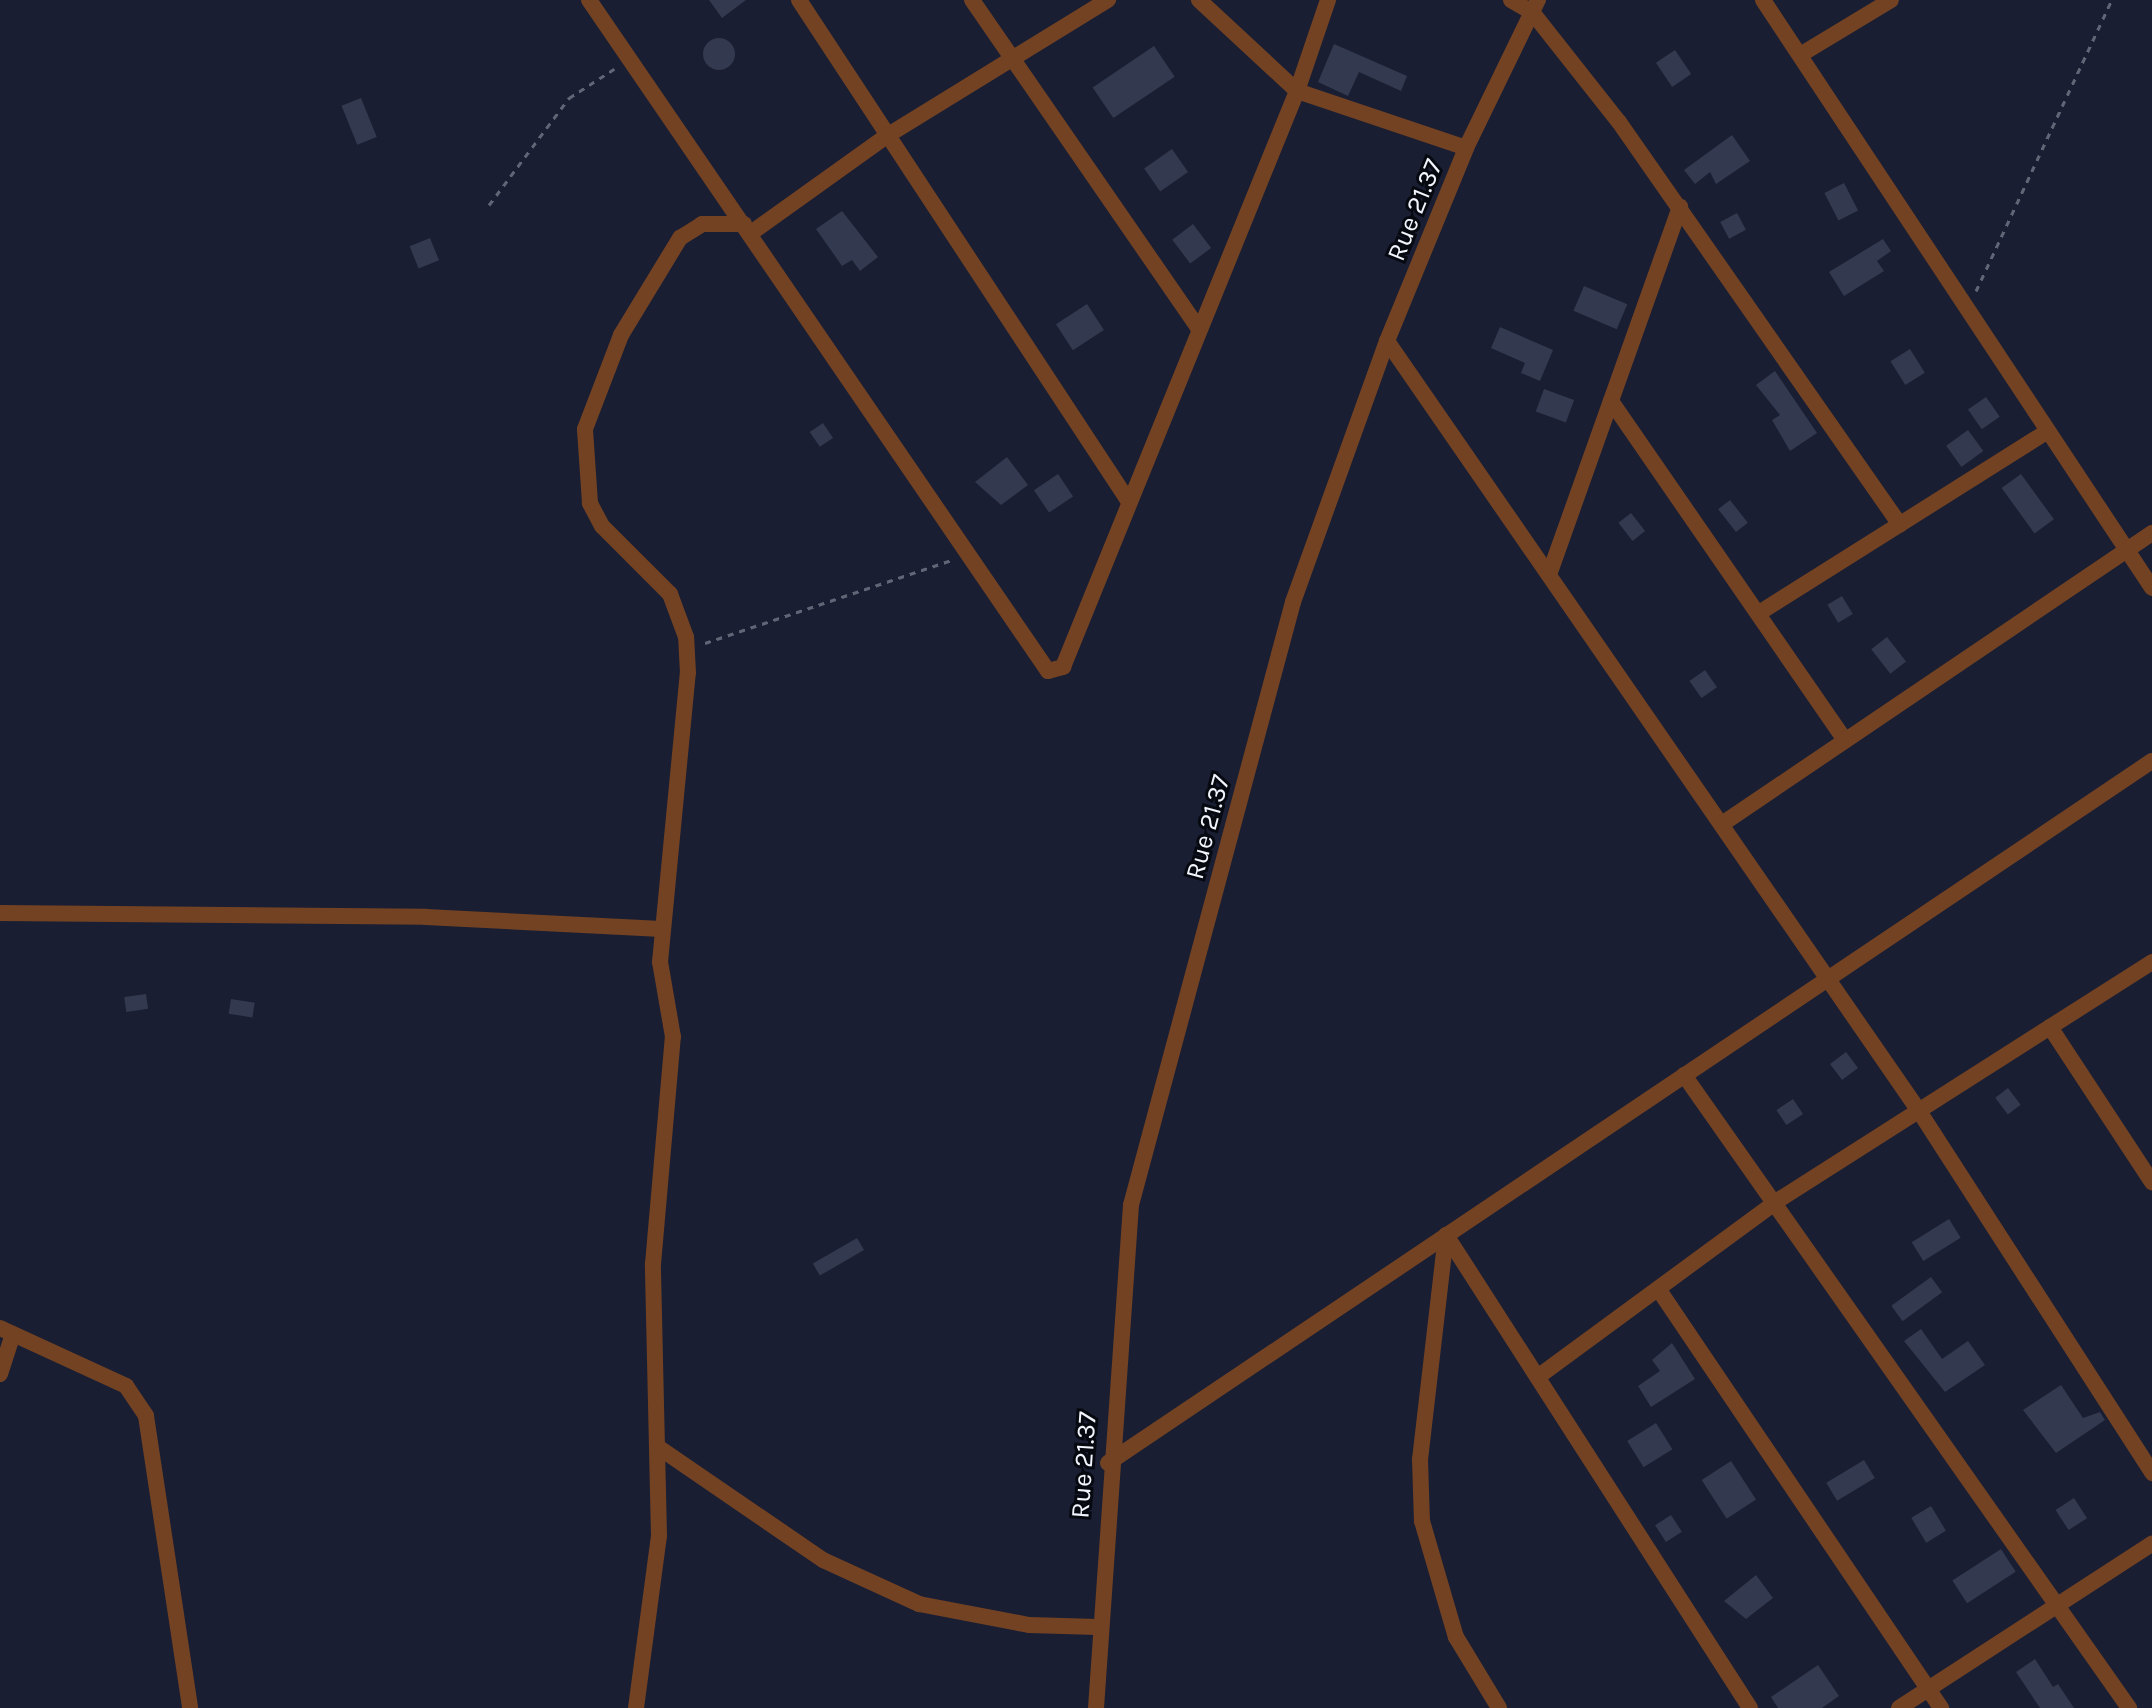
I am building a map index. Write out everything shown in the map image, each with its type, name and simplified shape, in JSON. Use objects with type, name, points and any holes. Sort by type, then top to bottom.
[{"type":"street","points":[[589,0],[748,228],[1048,671],[1063,667],[1198,327],[1297,91],[1328,0]]},
{"type":"street","points":[[799,0],[885,137],[1129,502]]},
{"type":"street","points":[[972,0],[1198,327]]},
{"type":"street","points":[[636,1708],[659,1536],[653,1264],[673,1037],[662,929],[686,649],[670,594],[602,526],[590,503],[585,429],[621,335],[680,238],[702,224],[748,228],[885,137],[1108,0]]},
{"type":"street","points":[[1199,0],[1297,91],[1466,148]]},
{"type":"street","points":[[1511,0],[1535,6],[1680,206],[1900,525]]},
{"type":"street","points":[[1763,0],[1971,310],[2046,432],[2152,588]]},
{"type":"street","points":[[1800,55],[1891,0]]},
{"type":"street","name":"Rue 21.37","points":[[1096,1708],[1097,1627],[1108,1463],[1131,1205],[1293,602],[1387,341],[1466,148],[1535,6]]},
{"type":"street","points":[[1550,572],[1680,206]]},
{"type":"street","points":[[1387,341],[1550,572],[1919,1111],[2152,1473]]},
{"type":"street","points":[[1611,401],[1845,740]]},
{"type":"street","points":[[1759,613],[2046,432]]},
{"type":"street","points":[[1722,824],[2152,533]]},
{"type":"street","points":[[1108,1463],[2152,761]]},
{"type":"street","points":[[0,913],[426,917],[662,929]]},
{"type":"street","points":[[1539,1376],[1661,1293],[1777,1201],[2152,962]]},
{"type":"street","points":[[2050,1027],[2152,1182]]},
{"type":"street","points":[[1684,1075],[1777,1201],[2129,1708]]},
{"type":"street","points":[[1446,1235],[1750,1708]]},
{"type":"street","points":[[1446,1235],[1420,1459],[1422,1521],[1456,1637],[1499,1708]]},
{"type":"street","points":[[1661,1293],[1941,1708]]},
{"type":"street","points":[[0,1374],[6,1331],[126,1386],[146,1416],[190,1708]]},
{"type":"street","points":[[658,1447],[823,1560],[919,1604],[1029,1625],[1097,1627]]},
{"type":"street","points":[[1899,1708],[2152,1544]]},
{"type":"path","points":[[1971,310],[1978,280],[2112,0]]},
{"type":"path","points":[[489,205],[569,98],[590,79],[633,67]]},
{"type":"path","points":[[686,649],[970,553]]},
{"type":"building","points":[[709,0],[746,0],[722,18]]},
{"type":"building","points":[[719,38],[730,43],[735,54],[730,65],[719,70],[708,65],[703,54],[708,43]]},
{"type":"building","points":[[1334,44],[1407,76],[1401,91],[1359,72],[1348,96],[1318,82]]},
{"type":"building","points":[[1154,46],[1175,77],[1113,118],[1093,87]]},
{"type":"building","points":[[1675,50],[1691,74],[1672,87],[1656,63]]},
{"type":"building","points":[[361,98],[377,137],[357,145],[342,106]]},
{"type":"building","points":[[1732,135],[1750,161],[1716,184],[1710,172],[1695,184],[1684,170]]},
{"type":"building","points":[[1172,149],[1188,172],[1160,191],[1144,169]]},
{"type":"building","points":[[1844,183],[1858,211],[1838,221],[1824,193]]},
{"type":"building","points":[[842,211],[878,257],[860,271],[852,260],[842,266],[816,229]]},
{"type":"building","points":[[1737,213],[1746,230],[1729,239],[1720,222]]},
{"type":"building","points":[[1193,224],[1211,248],[1190,264],[1172,240]]},
{"type":"building","points":[[430,238],[439,260],[419,268],[410,246]]},
{"type":"building","points":[[1883,239],[1891,251],[1877,261],[1884,271],[1844,296],[1829,272]]},
{"type":"building","points":[[1584,286],[1627,304],[1617,329],[1573,311]]},
{"type":"building","points":[[1087,304],[1104,330],[1073,350],[1056,324]]},
{"type":"building","points":[[1500,327],[1553,350],[1540,381],[1521,373],[1525,363],[1491,348]]},
{"type":"building","points":[[1910,349],[1925,373],[1905,385],[1890,361]]},
{"type":"building","points":[[1775,371],[1817,433],[1790,451],[1772,420],[1780,415],[1756,385]]},
{"type":"building","points":[[1544,389],[1574,400],[1566,422],[1536,412]]},
{"type":"building","points":[[1986,397],[2000,417],[1982,429],[1968,410]]},
{"type":"building","points":[[823,423],[833,438],[820,447],[810,432]]},
{"type":"building","points":[[1968,430],[1983,451],[1961,467],[1946,446]]},
{"type":"building","points":[[1007,457],[1028,485],[1001,505],[975,482]]},
{"type":"building","points":[[1058,474],[1073,496],[1049,513],[1034,490]]},
{"type":"building","points":[[2021,474],[2054,519],[2034,533],[2002,488]]},
{"type":"building","points":[[1730,500],[1748,523],[1736,532],[1718,509]]},
{"type":"building","points":[[1631,513],[1645,531],[1633,541],[1618,523]]},
{"type":"building","points":[[1842,596],[1853,614],[1838,623],[1827,605]]},
{"type":"building","points":[[1887,637],[1906,661],[1890,674],[1871,649]]},
{"type":"building","points":[[1705,670],[1717,687],[1701,698],[1689,681]]},
{"type":"building","points":[[146,994],[148,1009],[126,1012],[124,997]]},
{"type":"building","points":[[231,999],[255,1003],[252,1018],[229,1014]]},
{"type":"building","points":[[1846,1052],[1858,1068],[1842,1080],[1830,1064]]},
{"type":"building","points":[[2008,1088],[2021,1105],[2008,1114],[1995,1098]]},
{"type":"building","points":[[1793,1099],[1803,1114],[1786,1125],[1776,1110]]},
{"type":"building","points":[[1949,1219],[1961,1238],[1923,1261],[1912,1242]]},
{"type":"building","points":[[857,1238],[864,1250],[820,1276],[813,1264]]},
{"type":"building","points":[[1931,1277],[1942,1292],[1903,1321],[1891,1306]]},
{"type":"building","points":[[1921,1329],[1942,1359],[1968,1341],[1985,1365],[1945,1392],[1904,1341]]},
{"type":"building","points":[[1672,1343],[1695,1379],[1651,1407],[1638,1386],[1660,1371],[1652,1360]]},
{"type":"building","points":[[2061,1385],[2083,1418],[2100,1412],[2105,1420],[2056,1453],[2023,1410]]},
{"type":"building","points":[[1656,1423],[1672,1449],[1644,1467],[1627,1441]]},
{"type":"building","points":[[1864,1460],[1875,1478],[1837,1501],[1826,1483]]},
{"type":"building","points":[[1731,1461],[1756,1500],[1727,1519],[1702,1480]]},
{"type":"building","points":[[2074,1498],[2087,1518],[2069,1530],[2056,1510]]},
{"type":"building","points":[[1931,1506],[1946,1531],[1926,1543],[1911,1518]]},
{"type":"building","points":[[1671,1515],[1682,1532],[1666,1542],[1655,1525]]},
{"type":"building","points":[[2001,1549],[2016,1572],[1967,1603],[1952,1581]]},
{"type":"building","points":[[1756,1575],[1773,1598],[1746,1619],[1724,1601]]},
{"type":"building","points":[[2035,1659],[2053,1687],[2058,1684],[2074,1708],[2040,1708],[2016,1672]]},
{"type":"building","points":[[1818,1665],[1839,1696],[1822,1708],[1778,1708],[1771,1697]]}]
